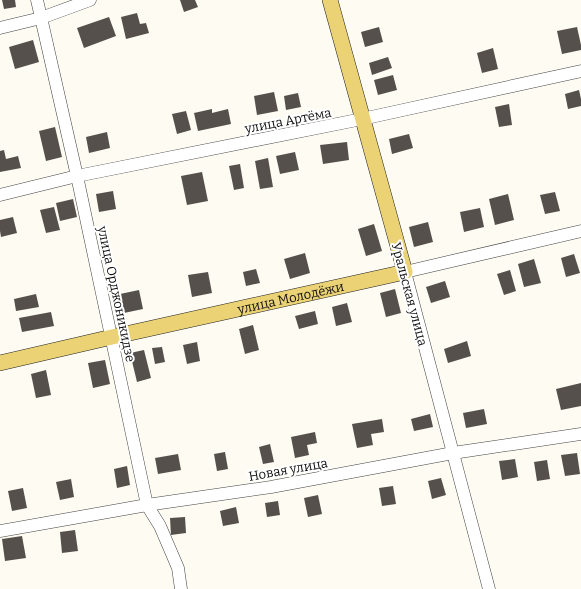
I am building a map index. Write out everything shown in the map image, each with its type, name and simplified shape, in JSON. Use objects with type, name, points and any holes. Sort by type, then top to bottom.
[{"type":"main road","name":"Уральская улица","points":[[330,0],[405,272]]},
{"type":"main road","name":"улица Молодёжи","points":[[0,363],[405,272]]},
{"type":"street","name":"улица Орджоникидзе","points":[[37,0],[112,337],[146,505],[160,526],[178,568],[181,589]]},
{"type":"street","points":[[0,28],[41,18],[90,0]]},
{"type":"street","name":"улица Артёма","points":[[0,195],[77,176],[362,119],[581,71]]},
{"type":"street","name":"улица Молодёжи","points":[[405,272],[581,231]]},
{"type":"street","name":"Уральская улица","points":[[405,272],[489,589]]},
{"type":"street","name":"Новая улица","points":[[0,531],[146,505],[271,487],[453,453],[581,434]]},
{"type":"building","points":[[2,0],[15,0],[16,7],[4,9]]},
{"type":"building","points":[[180,0],[195,0],[198,7],[184,12]]},
{"type":"building","points":[[137,13],[140,24],[146,23],[149,33],[126,39],[121,17]]},
{"type":"building","points":[[109,17],[116,36],[84,48],[77,28]]},
{"type":"building","points":[[379,27],[383,42],[365,47],[361,32]]},
{"type":"building","points":[[577,27],[581,50],[562,54],[557,31]]},
{"type":"building","points":[[33,40],[39,62],[15,69],[9,47]]},
{"type":"building","points":[[493,48],[498,69],[482,73],[477,53]]},
{"type":"building","points":[[388,57],[392,68],[372,75],[369,63]]},
{"type":"building","points":[[393,75],[397,90],[378,95],[374,80]]},
{"type":"building","points":[[579,90],[581,106],[568,109],[565,94]]},
{"type":"building","points":[[274,92],[278,111],[257,115],[254,96]]},
{"type":"building","points":[[298,93],[301,107],[286,110],[284,96]]},
{"type":"building","points":[[509,104],[512,125],[499,127],[495,107]]},
{"type":"building","points":[[212,109],[212,113],[228,109],[231,124],[198,131],[194,113]]},
{"type":"building","points":[[186,111],[191,130],[177,134],[172,114]]},
{"type":"building","points":[[55,127],[62,157],[46,161],[39,131]]},
{"type":"building","points":[[107,132],[110,148],[89,153],[86,137]]},
{"type":"building","points":[[409,134],[413,148],[392,154],[389,139]]},
{"type":"building","points":[[347,142],[349,160],[323,164],[320,145]]},
{"type":"building","points":[[4,150],[6,159],[18,156],[21,168],[0,172],[0,151]]},
{"type":"building","points":[[295,152],[299,170],[280,174],[276,156]]},
{"type":"building","points":[[268,158],[273,187],[260,189],[255,161]]},
{"type":"building","points":[[240,164],[244,188],[234,190],[229,166]]},
{"type":"building","points":[[202,172],[208,201],[187,205],[181,176]]},
{"type":"building","points":[[113,191],[116,209],[99,212],[96,194]]},
{"type":"building","points":[[555,192],[560,211],[545,214],[540,195]]},
{"type":"building","points":[[508,194],[514,220],[495,225],[489,199]]},
{"type":"building","points":[[73,199],[77,217],[60,221],[56,203]]},
{"type":"building","points":[[54,207],[60,230],[46,233],[40,210]]},
{"type":"building","points":[[480,208],[484,227],[464,232],[460,212]]},
{"type":"building","points":[[13,217],[17,233],[1,237],[0,220]]},
{"type":"building","points":[[428,222],[433,242],[414,247],[409,227]]},
{"type":"building","points":[[374,224],[382,251],[366,256],[358,229]]},
{"type":"building","points":[[305,253],[310,273],[290,279],[284,259]]},
{"type":"building","points":[[574,254],[580,273],[566,277],[561,258]]},
{"type":"building","points":[[534,259],[541,283],[524,287],[518,264]]},
{"type":"building","points":[[256,269],[260,283],[246,286],[243,272]]},
{"type":"building","points":[[510,270],[516,291],[504,295],[497,274]]},
{"type":"building","points":[[208,272],[212,293],[192,297],[188,275]]},
{"type":"building","points":[[445,281],[450,297],[431,303],[426,287]]},
{"type":"building","points":[[395,289],[401,313],[386,317],[380,293]]},
{"type":"building","points":[[139,290],[143,309],[124,313],[120,294]]},
{"type":"building","points":[[36,294],[39,307],[16,311],[14,299]]},
{"type":"building","points":[[347,303],[352,322],[336,326],[332,307]]},
{"type":"building","points":[[315,311],[318,324],[299,329],[295,316]]},
{"type":"building","points":[[51,312],[54,326],[22,332],[19,318]]},
{"type":"building","points":[[253,325],[259,350],[245,354],[239,329]]},
{"type":"building","points":[[467,341],[471,356],[448,363],[444,349]]},
{"type":"building","points":[[197,342],[200,361],[187,364],[183,345]]},
{"type":"building","points":[[162,347],[165,362],[155,364],[152,348]]},
{"type":"building","points":[[144,350],[151,378],[137,382],[130,353]]},
{"type":"building","points":[[105,360],[110,384],[93,388],[88,363]]},
{"type":"building","points":[[46,370],[51,395],[36,398],[31,374]]},
{"type":"building","points":[[581,383],[581,406],[561,410],[556,389]]},
{"type":"building","points":[[484,409],[487,424],[466,428],[463,413]]},
{"type":"building","points":[[430,414],[433,427],[414,431],[411,419]]},
{"type":"building","points":[[382,419],[384,432],[371,434],[373,445],[357,448],[352,424]]},
{"type":"building","points":[[315,432],[317,443],[307,445],[309,455],[295,458],[291,437]]},
{"type":"building","points":[[270,444],[274,462],[263,464],[259,447]]},
{"type":"building","points":[[225,452],[228,469],[217,471],[214,454]]},
{"type":"building","points":[[577,453],[580,474],[565,476],[561,455]]},
{"type":"building","points":[[178,454],[181,470],[158,474],[155,458]]},
{"type":"building","points":[[515,459],[518,477],[502,480],[499,461]]},
{"type":"building","points":[[547,460],[550,479],[537,481],[534,462]]},
{"type":"building","points":[[127,466],[130,485],[117,488],[114,469]]},
{"type":"building","points":[[441,478],[446,495],[432,499],[428,481]]},
{"type":"building","points":[[71,479],[74,497],[60,500],[56,482]]},
{"type":"building","points":[[393,486],[396,504],[382,506],[379,488]]},
{"type":"building","points":[[23,488],[27,508],[12,511],[8,491]]},
{"type":"building","points":[[318,495],[322,514],[308,517],[304,498]]},
{"type":"building","points":[[278,501],[280,515],[267,517],[265,503]]},
{"type":"building","points":[[236,507],[239,523],[223,526],[220,511]]},
{"type":"building","points":[[185,517],[186,533],[171,535],[170,518]]},
{"type":"building","points":[[75,530],[78,551],[62,553],[60,532]]},
{"type":"building","points":[[22,536],[26,558],[5,561],[2,539]]}]
